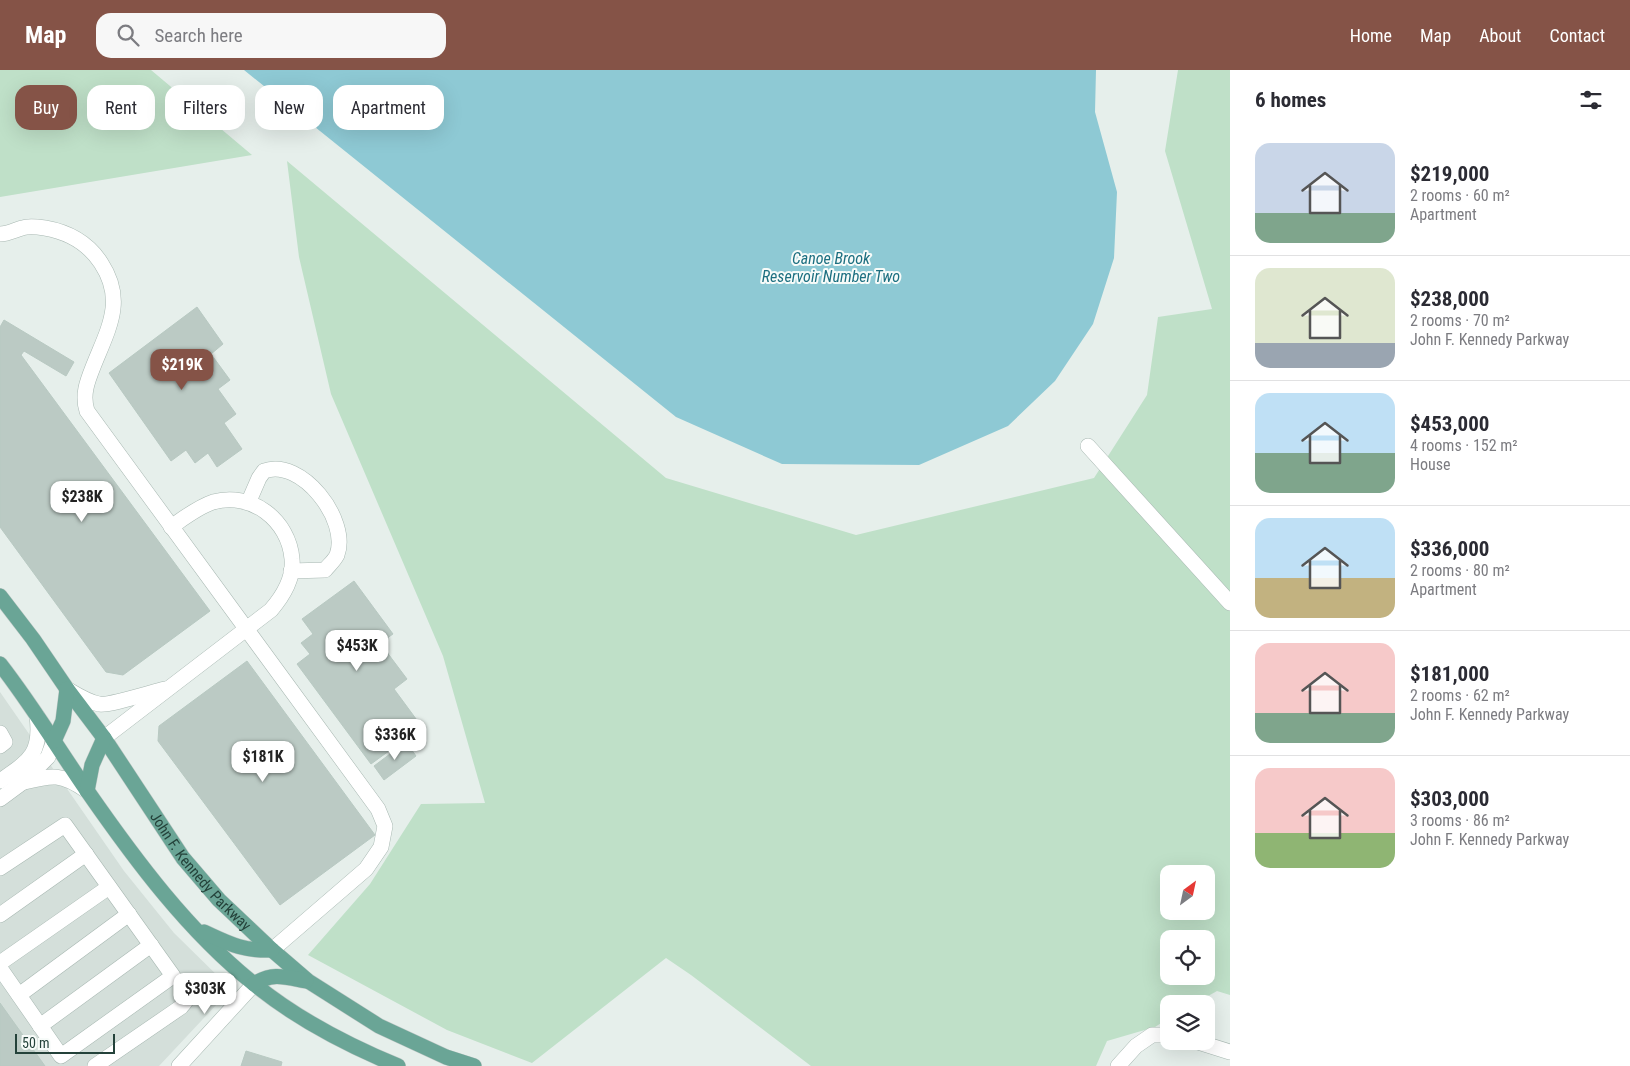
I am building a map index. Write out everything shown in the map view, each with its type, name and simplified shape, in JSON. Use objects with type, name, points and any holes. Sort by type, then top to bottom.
[{"type":"main road","name":"John F. Kennedy Parkway","points":[[0,596],[104,738],[183,858],[219,900],[308,981],[380,1026],[446,1057],[474,1066]]},
{"type":"main road","points":[[0,664],[132,853],[193,928],[254,984],[305,1020],[359,1050],[398,1066]]},
{"type":"main road","points":[[54,741],[63,720],[67,690]]},
{"type":"main road","points":[[87,791],[92,765],[104,738]]},
{"type":"main road","points":[[193,928],[242,948],[253,951],[272,950]]},
{"type":"main road","points":[[254,984],[263,978],[277,975],[308,981]]},
{"type":"street","points":[[1,237],[24,227],[44,228],[65,233],[82,242],[96,255],[108,273],[114,290],[114,309],[87,382],[84,401],[92,419],[378,809],[384,826],[380,847],[366,869],[272,950]]},
{"type":"street","points":[[1088,446],[1230,603]]},
{"type":"street","points":[[249,501],[264,471],[277,468],[289,471],[315,489],[326,505],[337,529],[337,554],[333,562],[325,570],[291,571]]},
{"type":"street","points":[[104,738],[272,610],[283,598],[291,571],[291,550],[276,521],[264,510],[249,501],[214,502],[199,508],[171,527]]},
{"type":"street","points":[[67,690],[100,704],[110,704],[171,687]]},
{"type":"street","points":[[0,781],[34,755],[39,732],[37,716]]},
{"type":"street","points":[[0,733],[5,742],[0,746]]},
{"type":"street","points":[[0,799],[23,782],[48,757],[54,741]]},
{"type":"street","points":[[23,782],[49,776],[64,777],[87,791]]},
{"type":"street","points":[[0,868],[65,825],[174,976],[63,1061],[0,968]]},
{"type":"street","points":[[0,915],[86,854]]},
{"type":"street","points":[[0,962],[110,886]]},
{"type":"street","points":[[19,995],[129,914]]},
{"type":"street","points":[[40,1026],[151,945]]},
{"type":"street","points":[[179,1066],[254,984]]},
{"type":"street","points":[[95,1066],[181,1007],[188,998],[188,992],[185,987]]},
{"type":"street","points":[[1118,1066],[1136,1046],[1152,1035],[1160,1035]]},
{"type":"street","points":[[1215,1047],[1230,1052]]},
{"type":"shaded area","points":[[0,692],[124,871],[174,933],[231,989],[159,1066],[0,1066]]},
{"type":"green space","points":[[0,70],[151,70],[169,85],[165,85],[165,130],[222,130],[252,155],[0,197]]},
{"type":"green space","points":[[1178,70],[1230,70],[1230,995],[1217,991],[1210,995],[1160,995],[1160,1024],[1155,1027],[1107,1041],[1096,1066],[811,1066],[666,958],[532,1063],[447,1030],[308,955],[370,884],[421,804],[485,803],[443,656],[331,394],[299,257],[287,161],[666,478],[856,535],[1094,478],[1147,395],[1158,317],[1212,309],[1165,151]]},
{"type":"water","name":"Canoe Brook Reservoir Number Two","points":[[244,70],[1096,70],[1095,112],[1117,192],[1114,258],[1093,324],[1055,381],[1008,426],[919,465],[782,464],[676,417],[319,130],[323,130],[323,85],[263,85]]},
{"type":"building","points":[[197,307],[223,344],[211,354],[230,380],[218,389],[236,414],[224,423],[242,449],[217,467],[208,453],[195,463],[186,450],[171,461],[109,373]]},
{"type":"building","points":[[4,320],[74,362],[66,376],[24,351],[21,355],[210,611],[123,675],[106,672],[0,527],[0,327]]},
{"type":"building","points":[[354,581],[393,634],[380,643],[407,679],[394,689],[422,727],[371,764],[297,664],[310,654],[301,643],[313,634],[302,619]]},
{"type":"building","points":[[247,661],[375,835],[280,905],[158,741],[159,726]]},
{"type":"building","points":[[406,742],[416,756],[384,780],[374,766]]},
{"type":"building","points":[[0,1003],[45,1066],[0,1066]]},
{"type":"building","points":[[246,1051],[282,1062],[281,1066],[241,1066]]}]
